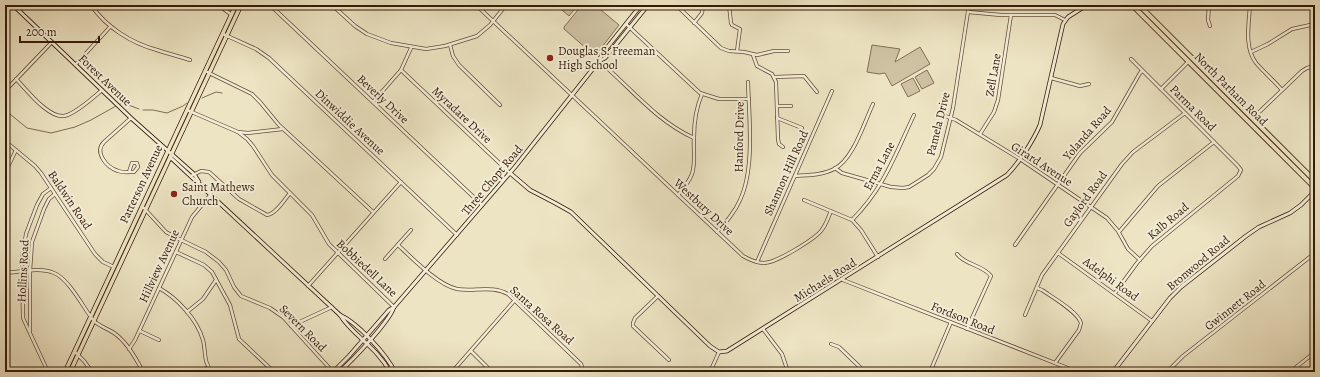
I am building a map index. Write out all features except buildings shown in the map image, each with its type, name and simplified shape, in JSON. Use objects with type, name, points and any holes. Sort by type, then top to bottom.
[{"type":"highway","name":"North Parham Road","points":[[1132,5],[1190,59]]},
{"type":"highway","name":"North Parham Road","points":[[1139,5],[1190,59],[1315,181]]},
{"type":"highway","name":"North Parham Road","points":[[1251,120],[1315,188]]},
{"type":"main road","name":"Forest Avenue","points":[[13,5],[131,118],[194,174],[200,183]]},
{"type":"main road","name":"Patterson Avenue","points":[[70,372],[91,317],[146,210],[189,111],[233,16],[236,5]]},
{"type":"main road","name":"Patterson Avenue","points":[[233,16],[241,5]]},
{"type":"main road","name":"Three Chopt Road","points":[[333,372],[427,270],[483,206],[599,61],[602,54],[641,5]]},
{"type":"main road","name":"Three Chopt Road","points":[[599,61],[605,58],[648,5]]},
{"type":"main road","points":[[1065,20],[1087,5]]},
{"type":"main road","name":"Michaels Road","points":[[719,352],[723,353],[731,350],[1000,180],[1011,171],[1020,159],[1040,125],[1060,34],[1065,20]]},
{"type":"main road","name":"Forest Avenue","points":[[170,154],[191,176],[332,307],[340,315],[344,322],[377,353],[390,372]]},
{"type":"main road","name":"Patterson Avenue","points":[[65,372],[94,321],[142,206],[170,154]]},
{"type":"main road","points":[[510,173],[530,190],[571,212],[710,346],[719,352]]},
{"type":"main road","name":"Bronwood Road","points":[[1113,372],[1175,292],[1254,230],[1294,210],[1315,191]]},
{"type":"main road","name":"Three Chopt Road","points":[[339,372],[367,343],[392,313],[394,306]]},
{"type":"main road","name":"Forest Avenue","points":[[340,315],[347,318],[370,339],[384,354],[395,372]]},
{"type":"street","points":[[91,5],[101,18],[110,26],[138,43],[190,60]]},
{"type":"street","points":[[218,5],[233,16]]},
{"type":"street","name":"Beverly Drive","points":[[270,5],[483,206]]},
{"type":"street","points":[[332,5],[355,26],[367,34],[382,40],[420,49],[433,49],[477,36],[493,22],[506,5]]},
{"type":"street","name":"Westbury Drive","points":[[476,5],[743,256],[757,262]]},
{"type":"street","points":[[527,5],[530,8]]},
{"type":"street","points":[[676,5],[720,47],[729,51],[753,55],[761,55],[774,51],[788,51]]},
{"type":"street","points":[[694,23],[700,16],[703,5]]},
{"type":"street","points":[[729,5],[731,23],[740,29],[736,51]]},
{"type":"street","name":"Pamela Drive","points":[[835,168],[842,172],[898,188],[906,188],[928,175],[934,169],[939,161],[951,118],[969,5]]},
{"type":"street","points":[[1209,5],[1208,20],[1210,26]]},
{"type":"street","points":[[1250,5],[1248,36],[1251,52],[1257,63],[1282,90]]},
{"type":"street","points":[[1251,52],[1266,46],[1292,29],[1315,23],[1313,5]]},
{"type":"street","points":[[968,12],[1011,15],[1055,15],[1065,20]]},
{"type":"street","name":"Zell Lane","points":[[980,134],[994,112],[998,100],[1011,15]]},
{"type":"street","points":[[626,24],[693,88],[702,94],[719,99],[748,99]]},
{"type":"street","points":[[76,64],[110,26]]},
{"type":"street","name":"Dinwiddie Avenue","points":[[225,34],[256,49],[269,58],[457,235]]},
{"type":"street","points":[[5,91],[52,42]]},
{"type":"street","points":[[450,44],[453,56],[459,65],[500,105]]},
{"type":"street","points":[[373,102],[401,70],[411,48]]},
{"type":"street","points":[[753,55],[757,66],[774,77],[777,87],[778,142],[783,147]]},
{"type":"street","name":"Parma Road","points":[[1131,59],[1241,170]]},
{"type":"street","points":[[1161,89],[1190,59]]},
{"type":"street","points":[[599,61],[667,123],[680,132],[694,138]]},
{"type":"street","points":[[1251,120],[1302,71],[1315,66]]},
{"type":"street","name":"Myradare Drive","points":[[401,70],[510,173]]},
{"type":"street","name":"Yolanda Road","points":[[1014,245],[1085,148],[1112,122],[1142,70]]},
{"type":"street","points":[[207,72],[252,94],[275,122],[373,212]]},
{"type":"street","points":[[774,77],[806,77],[817,92]]},
{"type":"street","points":[[1051,78],[1080,86],[1089,84]]},
{"type":"street","points":[[16,79],[45,109],[59,116],[73,112],[102,90]]},
{"type":"street","name":"Hanford Drive","points":[[717,232],[736,208],[748,179],[750,163],[748,82]]},
{"type":"street","name":"Shannon Hill Road","points":[[757,262],[832,91]]},
{"type":"street","points":[[678,195],[689,181],[693,171],[696,110],[702,94]]},
{"type":"street","points":[[795,176],[821,173],[835,168],[845,162],[873,104]]},
{"type":"street","points":[[777,106],[791,106]]},
{"type":"street","points":[[189,111],[238,132],[283,129]]},
{"type":"street","name":"Gaylord Road","points":[[1025,315],[1042,275],[1127,158],[1185,113]]},
{"type":"street","name":"Girard Avenue","points":[[940,114],[951,118],[980,134],[1020,159],[1111,222],[1119,232],[1125,244],[1140,260]]},
{"type":"street","name":"Erma Lane","points":[[852,220],[869,202],[881,184],[891,167],[914,115]]},
{"type":"street","points":[[129,172],[118,171],[112,167],[102,157],[99,151],[100,146],[131,118]]},
{"type":"street","points":[[777,118],[802,128]]},
{"type":"street","name":"Bobbiedell Lane","points":[[238,132],[247,139],[272,175],[312,215],[324,239],[394,306]]},
{"type":"street","name":"Baldwin Road","points":[[5,141],[37,168],[95,254],[103,262],[116,268]]},
{"type":"street","points":[[1119,232],[1158,186],[1214,142]]},
{"type":"street","points":[[5,173],[16,150]]},
{"type":"street","name":"Kalb Road","points":[[1114,293],[1140,260],[1160,239],[1238,176],[1241,170]]},
{"type":"street","points":[[191,176],[201,171],[209,172],[239,199],[268,215],[274,212],[290,193]]},
{"type":"street","points":[[308,286],[400,182]]},
{"type":"street","name":"Hollins Road","points":[[48,372],[23,318],[22,272],[23,248],[28,229],[39,201],[46,191],[51,188]]},
{"type":"street","name":"Hollins Road","points":[[30,332],[31,247],[34,235],[47,203],[55,194]]},
{"type":"street","name":"Hillview Avenue","points":[[129,349],[140,331],[195,213],[211,194]]},
{"type":"street","points":[[804,200],[852,220],[861,230],[878,257]]},
{"type":"street","name":"Severn Road","points":[[142,206],[160,227],[170,235],[210,254],[226,270],[240,296],[274,310],[292,326],[333,372]]},
{"type":"street","points":[[757,262],[766,263],[776,261],[814,237],[824,226],[831,211]]},
{"type":"street","points":[[385,260],[411,230]]},
{"type":"street","name":"Santa Rosa Road","points":[[398,245],[443,284],[452,288],[466,290],[500,290],[508,294],[581,364],[584,372]]},
{"type":"street","points":[[176,252],[204,265],[212,272],[226,296],[233,313],[238,337],[274,372]]},
{"type":"street","name":"Adelphi Road","points":[[1058,253],[1152,321]]},
{"type":"street","points":[[957,254],[961,260],[988,272],[991,276],[967,329]]},
{"type":"street","name":"Gwinnett Road","points":[[1167,372],[1183,356],[1315,254]]},
{"type":"street","points":[[5,273],[44,271],[56,274],[74,292],[94,321],[115,333],[122,340],[143,372]]},
{"type":"street","points":[[187,312],[203,300],[216,280]]},
{"type":"street","name":"Fordson Road","points":[[843,280],[1078,372]]},
{"type":"street","points":[[159,288],[173,297],[187,312],[201,335],[205,361],[208,368],[212,372]]},
{"type":"street","points":[[1036,288],[1042,290],[1074,314],[1082,323],[1079,330],[1055,363]]},
{"type":"street","points":[[658,296],[633,320],[633,326],[668,360]]},
{"type":"street","points":[[452,372],[515,300]]},
{"type":"street","points":[[292,326],[332,307]]},
{"type":"street","points":[[930,372],[951,322]]},
{"type":"street","points":[[763,330],[782,354],[787,371],[784,372]]},
{"type":"street","points":[[140,331],[159,340]]},
{"type":"street","points":[[831,344],[839,347],[865,372]]},
{"type":"street","points":[[470,351],[492,372]]},
{"type":"street","points":[[710,372],[719,352]]},
{"type":"street","points":[[1290,372],[1315,352]]},
{"type":"street","points":[[76,353],[92,372]]},
{"type":"street","points":[[195,372],[208,368]]},
{"type":"shaded area","points":[[556,5],[576,5],[577,6],[569,16]]},
{"type":"shaded area","points":[[582,5],[595,5],[619,25],[595,56],[564,29]]},
{"type":"shaded area","points":[[872,45],[900,49],[895,62],[920,47],[930,64],[892,86],[885,73],[879,74],[867,72]]},
{"type":"shaded area","points":[[927,70],[934,83],[922,89],[915,77]]},
{"type":"shaded area","points":[[913,78],[920,91],[908,97],[901,84]]},
{"type":"waterway","points":[[202,98],[216,92],[222,93]]},
{"type":"waterway","points":[[120,104],[123,103],[139,109]]},
{"type":"waterway","points":[[143,110],[153,110],[167,113],[187,103]]},
{"type":"waterway","points":[[5,110],[27,128],[51,133],[75,127],[116,106]]},
{"type":"place","name":"Douglas S. Freeman High School","points":[[550,58]]},
{"type":"place","name":"Saint Mathews Church","points":[[174,194]]}]
